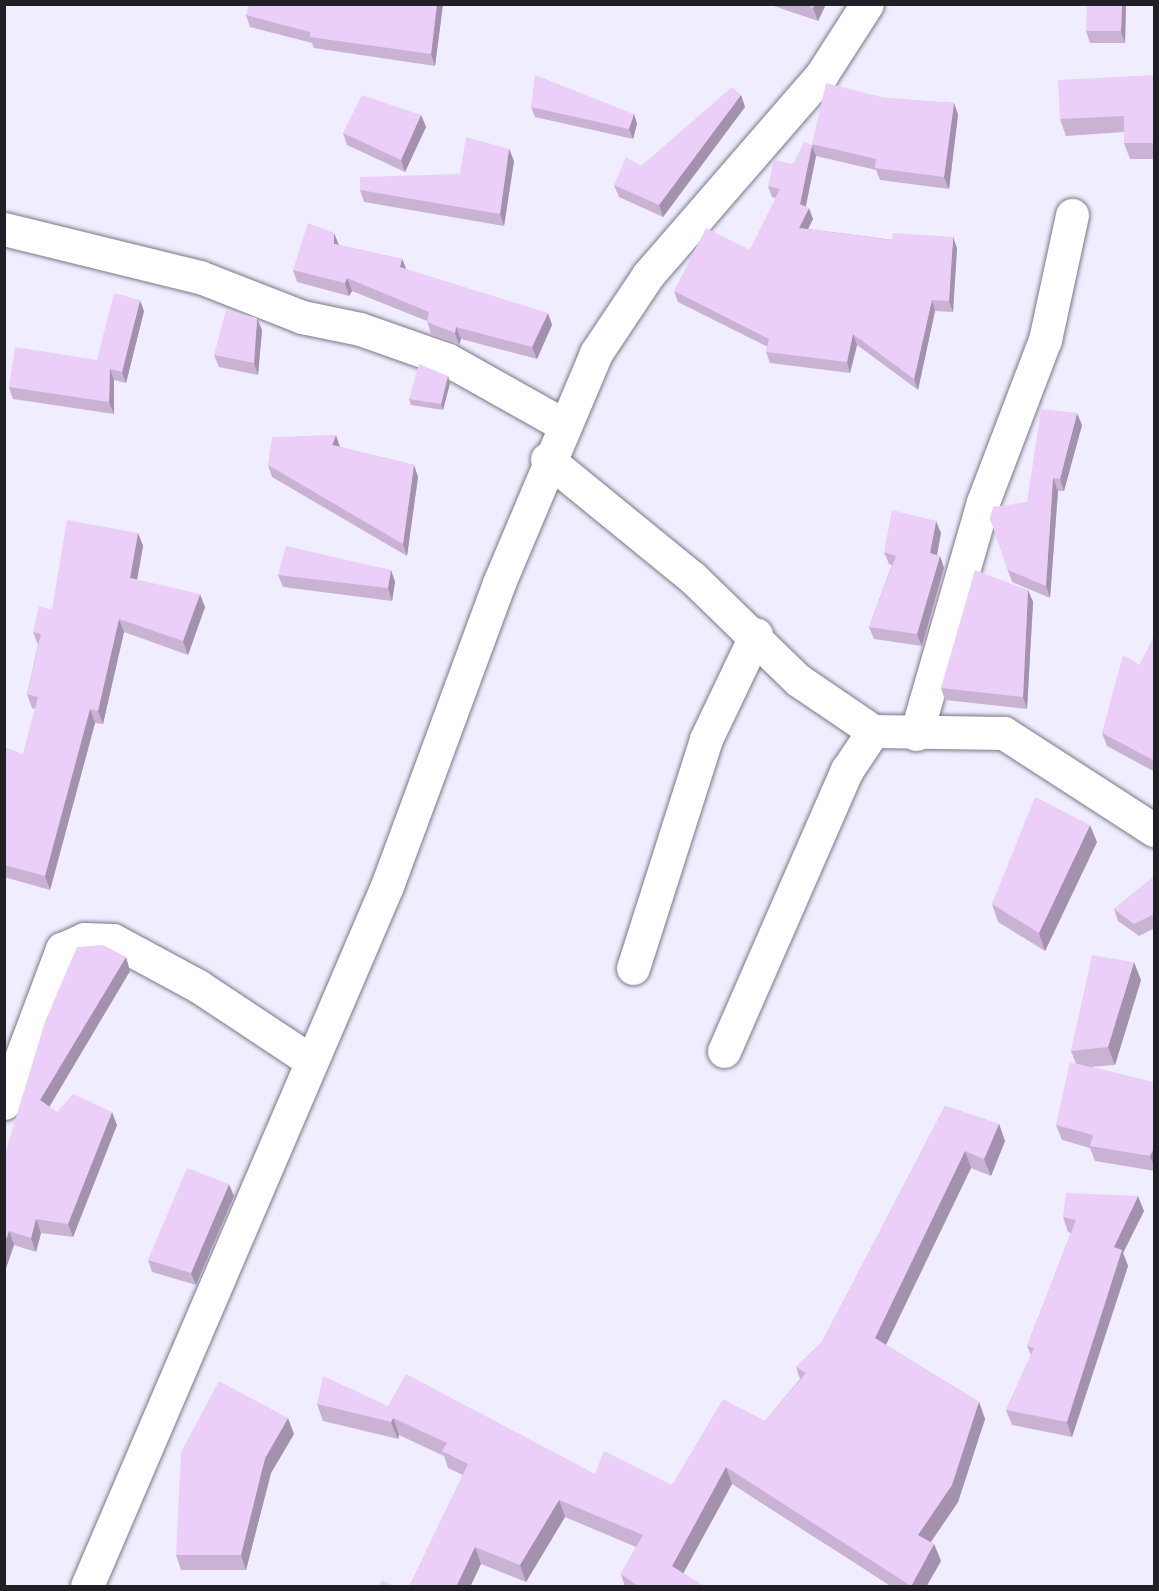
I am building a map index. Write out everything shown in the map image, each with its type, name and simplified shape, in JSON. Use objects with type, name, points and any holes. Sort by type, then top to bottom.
[{"type":"street","points":[[87,1587],[310,1060],[387,886],[548,459],[596,353],[648,275],[822,74],[867,4]]},
{"type":"street","points":[[916,734],[983,502],[1045,340],[1072,215]]},
{"type":"street","points":[[4,229],[200,277],[302,317],[360,329],[469,369],[562,424]]},
{"type":"street","points":[[548,459],[756,634],[798,680],[873,731],[916,734],[1004,733],[1155,830]]},
{"type":"street","points":[[633,968],[706,739],[756,634]]},
{"type":"street","points":[[724,1051],[847,770],[873,731]]},
{"type":"street","points":[[4,1103],[62,949],[84,939],[113,940],[198,986],[310,1060]]},
{"type":"building","points":[[249,4],[437,4],[431,54],[310,37],[310,32],[246,15]]},
{"type":"building","points":[[1087,4],[1122,4],[1121,31],[1086,31]]},
{"type":"building","points":[[535,75],[634,114],[629,129],[531,107]]},
{"type":"building","points":[[1155,75],[1155,143],[1124,143],[1124,116],[1060,119],[1058,80]]},
{"type":"building","points":[[826,83],[885,98],[954,103],[944,177],[875,168],[876,159],[812,144]]},
{"type":"building","points":[[732,87],[741,95],[659,205],[614,185],[626,157],[641,166]]},
{"type":"building","points":[[362,95],[421,115],[401,160],[343,133]]},
{"type":"building","points":[[466,137],[509,149],[500,214],[360,190],[360,177],[460,174]]},
{"type":"building","points":[[804,142],[812,145],[800,204],[809,208],[799,228],[892,240],[893,233],[953,237],[949,301],[932,300],[914,379],[853,334],[847,362],[766,352],[769,339],[674,291],[706,228],[750,250],[780,189],[768,186],[774,160],[793,164]]},
{"type":"building","points":[[308,223],[334,233],[334,244],[402,259],[400,267],[548,313],[532,347],[456,327],[455,333],[427,322],[429,312],[347,278],[345,283],[293,270]]},
{"type":"building","points":[[114,293],[140,300],[122,372],[110,369],[109,402],[9,387],[15,347],[97,360]]},
{"type":"building","points":[[226,310],[257,318],[254,363],[214,355]]},
{"type":"building","points":[[419,364],[448,376],[441,404],[409,399]]},
{"type":"building","points":[[1041,409],[1077,413],[1060,479],[1053,478],[1046,586],[1008,570],[990,518],[993,507],[1027,502]]},
{"type":"building","points":[[336,435],[332,445],[414,465],[403,544],[268,465],[272,437]]},
{"type":"building","points":[[892,510],[936,521],[930,553],[940,556],[917,634],[869,627],[896,556],[884,552]]},
{"type":"building","points":[[67,520],[138,533],[130,578],[200,594],[183,641],[119,619],[98,711],[90,709],[45,876],[4,865],[4,747],[23,755],[38,697],[27,694],[41,634],[33,632],[39,606],[52,610]]},
{"type":"building","points":[[286,546],[391,570],[388,588],[278,575]]},
{"type":"building","points":[[975,570],[1028,590],[1023,697],[941,688]]},
{"type":"building","points":[[1155,634],[1155,761],[1102,733],[1123,655],[1140,665]]},
{"type":"building","points":[[1035,797],[1090,825],[1039,933],[992,904]]},
{"type":"building","points":[[1155,876],[1155,915],[1134,924],[1114,909]]},
{"type":"building","points":[[103,945],[126,957],[40,1100],[57,1112],[73,1094],[112,1112],[68,1224],[36,1219],[31,1238],[9,1231],[4,1245],[4,1157],[45,1022],[77,947]]},
{"type":"building","points":[[1092,955],[1134,962],[1108,1047],[1071,1051]]},
{"type":"building","points":[[1070,1062],[1155,1083],[1155,1146],[1150,1156],[1090,1146],[1093,1135],[1056,1125]]},
{"type":"building","points":[[945,1106],[999,1124],[984,1159],[965,1151],[875,1338],[979,1402],[952,1485],[918,1535],[934,1544],[911,1586],[726,1467],[672,1566],[705,1587],[639,1587],[621,1574],[643,1535],[559,1500],[520,1565],[475,1547],[456,1587],[409,1587],[468,1464],[442,1451],[447,1443],[393,1418],[391,1422],[317,1404],[323,1376],[388,1406],[406,1374],[595,1474],[604,1451],[672,1485],[723,1399],[765,1421],[806,1373],[796,1367],[822,1342]]},
{"type":"building","points":[[187,1168],[229,1184],[191,1273],[148,1260]]},
{"type":"building","points":[[1066,1193],[1138,1196],[1114,1247],[1122,1250],[1067,1422],[1006,1410],[1034,1348],[1027,1346],[1076,1220],[1063,1217]]},
{"type":"building","points":[[219,1381],[288,1418],[265,1458],[241,1555],[176,1555],[181,1452]]},
{"type":"building","points":[[382,1580],[396,1587],[378,1587]]}]
